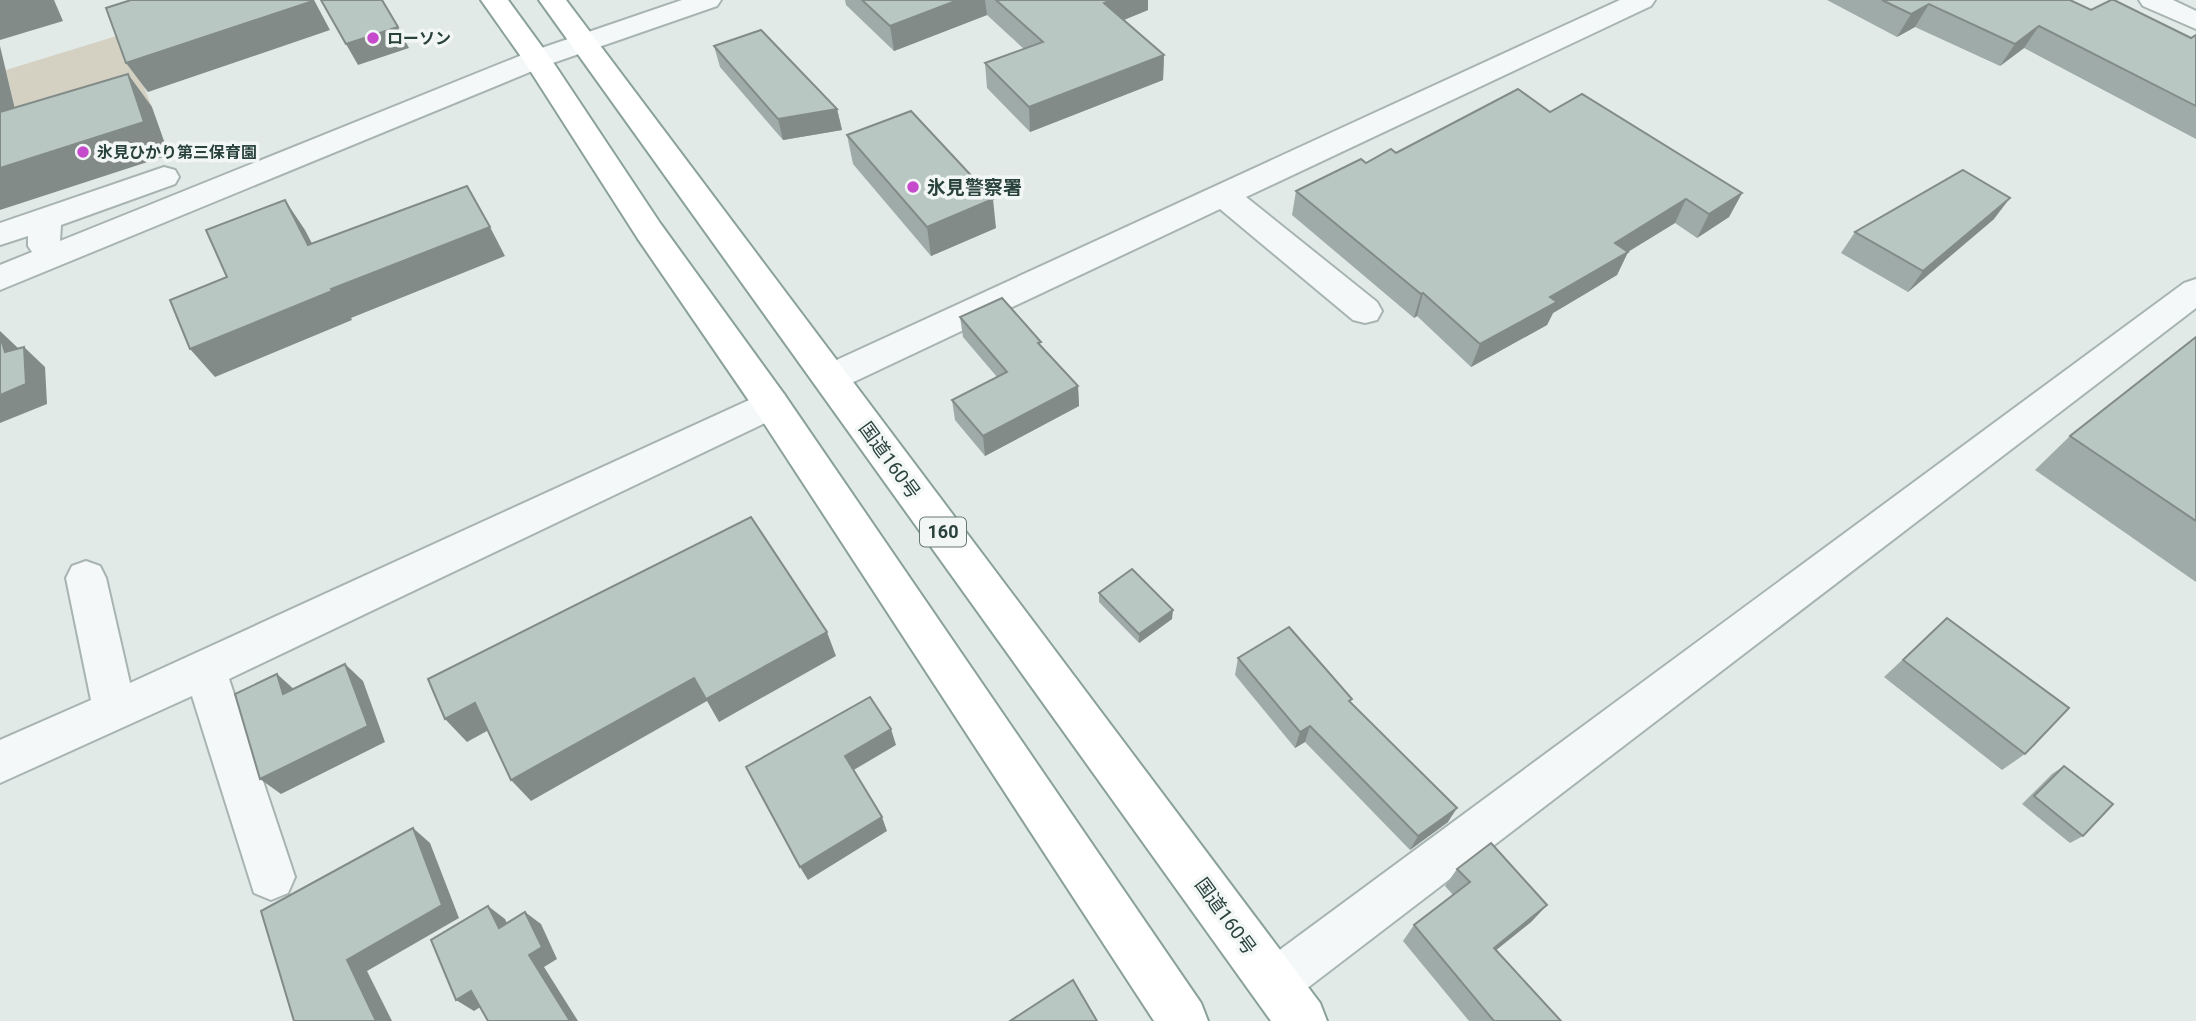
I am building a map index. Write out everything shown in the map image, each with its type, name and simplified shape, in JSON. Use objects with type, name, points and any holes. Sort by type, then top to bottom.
[{"type":"highway","points":[[494,0],[537,59],[649,231],[771,404],[1182,1021]]},
{"type":"highway","name":"国道160号","points":[[552,0],[1276,982],[1302,1021]]},
{"type":"street","points":[[0,278],[537,59],[708,0]]},
{"type":"street","points":[[830,378],[1642,0]]},
{"type":"street","points":[[2152,0],[2196,21]]},
{"type":"street","points":[[0,234],[163,177]]},
{"type":"street","points":[[1223,195],[1365,311]]},
{"type":"street","points":[[43,260],[45,219]]},
{"type":"street","points":[[1276,982],[2196,291]]},
{"type":"street","points":[[0,762],[205,670],[771,404]]},
{"type":"street","points":[[86,578],[116,710]]},
{"type":"street","points":[[205,670],[271,877]]},
{"type":"shaded area","points":[[123,34],[152,107],[24,147],[6,70]]},
{"type":"building","points":[[131,0],[313,1],[126,63],[106,8]]},
{"type":"building","points":[[321,0],[382,0],[398,27],[346,44]]},
{"type":"building","points":[[862,0],[958,0],[890,26]]},
{"type":"building","points":[[996,0],[1111,0],[1104,3],[1164,55],[1029,107],[985,63],[1043,42]]},
{"type":"building","points":[[1882,0],[2070,0],[2091,10],[2114,0],[2191,38],[2196,35],[2196,106],[2039,26],[2015,44],[1929,4],[1911,14]]},
{"type":"building","points":[[761,30],[837,109],[778,119],[714,46]]},
{"type":"building","points":[[128,74],[144,122],[0,168],[0,112]]},
{"type":"building","points":[[1518,89],[1550,112],[1582,94],[1742,193],[1709,214],[1686,199],[1615,243],[1628,252],[1550,297],[1557,302],[1480,344],[1423,293],[1296,191],[1361,159],[1366,163],[1391,149],[1396,153]]},
{"type":"building","points":[[911,111],[993,199],[927,227],[847,135]]},
{"type":"building","points":[[1963,170],[2010,198],[1923,271],[1855,232]]},
{"type":"building","points":[[467,186],[490,227],[331,289],[332,291],[190,349],[170,300],[227,277],[206,230],[285,200],[308,245]]},
{"type":"building","points":[[1002,298],[1041,342],[1038,343],[1078,386],[983,436],[952,400],[1007,372],[960,317]]},
{"type":"building","points":[[0,336],[5,352],[24,347],[26,384],[0,395]]},
{"type":"building","points":[[2196,337],[2196,521],[2070,436]]},
{"type":"building","points":[[751,517],[827,632],[706,699],[694,678],[511,780],[475,703],[445,719],[428,679]]},
{"type":"building","points":[[1132,569],[1173,610],[1139,634],[1099,593]]},
{"type":"building","points":[[1947,618],[2069,708],[2025,754],[1903,660]]},
{"type":"building","points":[[1289,627],[1352,699],[1349,701],[1457,808],[1418,836],[1310,726],[1300,732],[1238,658]]},
{"type":"building","points":[[345,664],[368,726],[260,779],[235,694],[277,674],[283,694]]},
{"type":"building","points":[[870,697],[891,729],[845,756],[882,817],[800,867],[746,767]]},
{"type":"building","points":[[2064,766],[2113,804],[2083,836],[2034,796]]},
{"type":"building","points":[[413,828],[442,905],[347,960],[376,1021],[294,1021],[261,911]]},
{"type":"building","points":[[1491,843],[1547,905],[1494,948],[1561,1021],[1494,1021],[1414,925],[1470,882],[1457,869]]},
{"type":"building","points":[[488,906],[499,928],[525,912],[542,947],[529,955],[570,1021],[488,1021],[471,991],[456,1000],[431,940]]},
{"type":"building","points":[[1073,980],[1097,1021],[1010,1021]]},
{"type":"place","name":"ローソン","points":[[373,38]]},
{"type":"place","name":"氷見ひかり第三保育園","points":[[83,152]]},
{"type":"place","name":"氷見警察署","points":[[913,187]]}]
